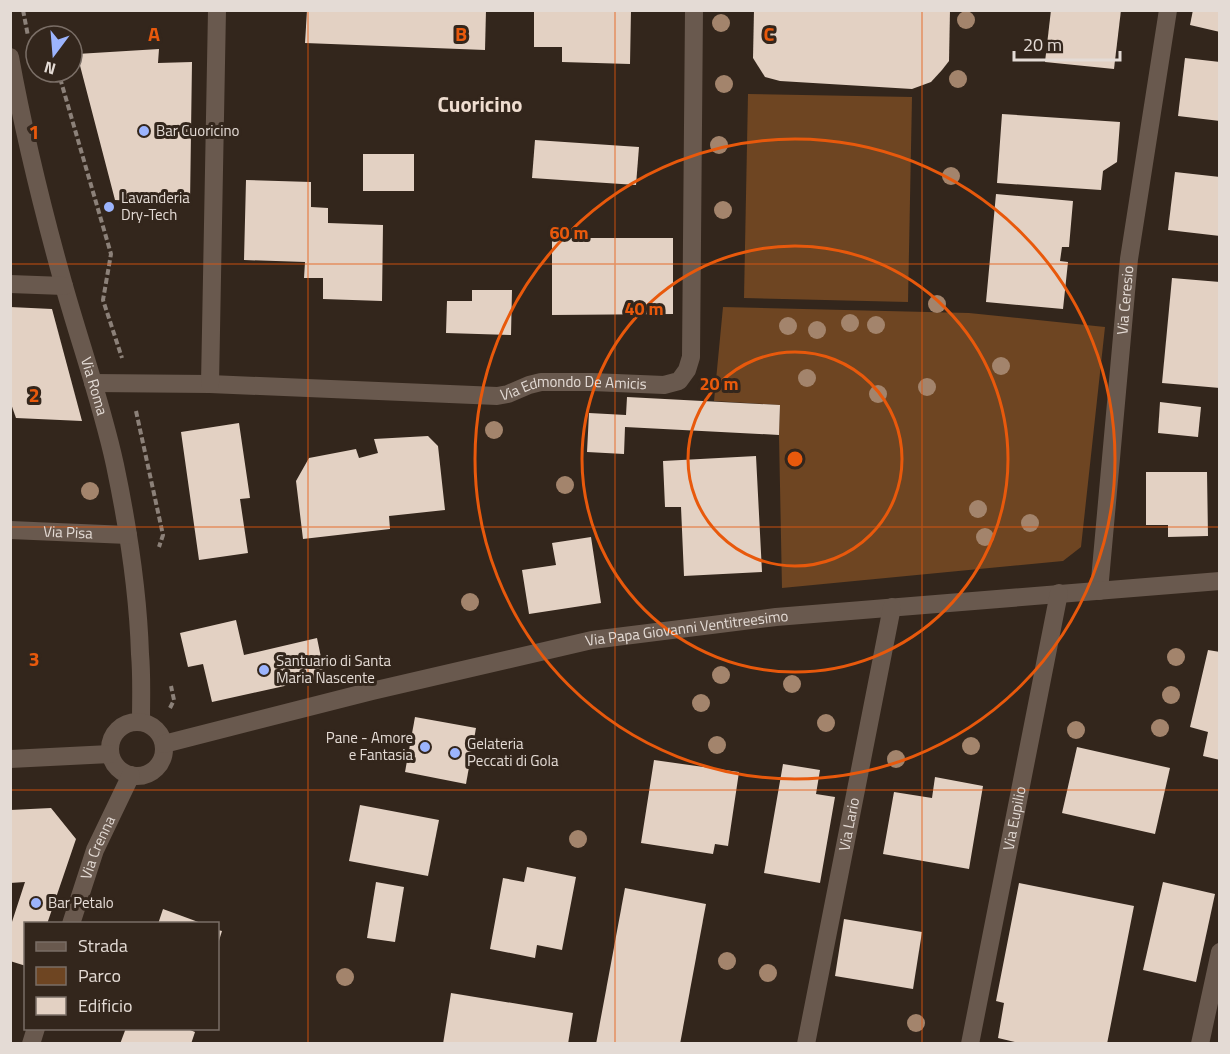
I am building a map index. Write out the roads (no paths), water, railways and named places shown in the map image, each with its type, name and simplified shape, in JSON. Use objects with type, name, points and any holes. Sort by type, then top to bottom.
[{"type":"street","points":[[210,384],[217,10]]},
{"type":"street","name":"Via Edmondo De Amicis","points":[[93,382],[210,384],[497,396],[541,382],[664,385],[679,381],[687,370],[691,357],[694,10]]},
{"type":"street","name":"Via Ceresio","points":[[1099,591],[1129,259],[1168,10]]},
{"type":"street","name":"Via Roma","points":[[10,57],[22,122],[64,286],[93,382],[114,464],[128,535],[140,653],[141,722]]},
{"type":"street","points":[[10,284],[64,286]]},
{"type":"street","name":"Via Pisa","points":[[10,530],[128,535]]},
{"type":"street","name":"Via Papa Giovanni Ventitreesimo","points":[[164,744],[372,691],[592,640],[776,617],[1220,581]]},
{"type":"street","name":"Via Eupilio","points":[[970,1044],[1059,593]]},
{"type":"street","name":"Via Lario","points":[[806,1044],[892,607]]},
{"type":"street","points":[[132,722],[151,725],[159,733],[164,744],[159,764],[152,772],[142,775],[131,775],[122,771],[114,764],[110,754],[112,737],[124,724],[132,722]]},
{"type":"street","points":[[10,759],[110,754]]},
{"type":"street","name":"Via Crenna","points":[[72,922],[95,850],[131,775]]},
{"type":"street","points":[[1200,1044],[1220,952]]},
{"type":"place","name":"Bar Cuoricino","points":[[144,131]]},
{"type":"place","name":"Lavanderia Dry-Tech","points":[[109,207]]},
{"type":"place","name":"Santuario di Santa Maria Nascente","points":[[264,670]]},
{"type":"place","name":"Pane - Amore e Fantasia","points":[[425,747]]},
{"type":"place","name":"Gelateria Peccati di Gola","points":[[455,753]]},
{"type":"place","name":"Bar Petalo","points":[[36,903]]},
{"type":"district","name":"Cuoricino","points":[[480,105]]}]
